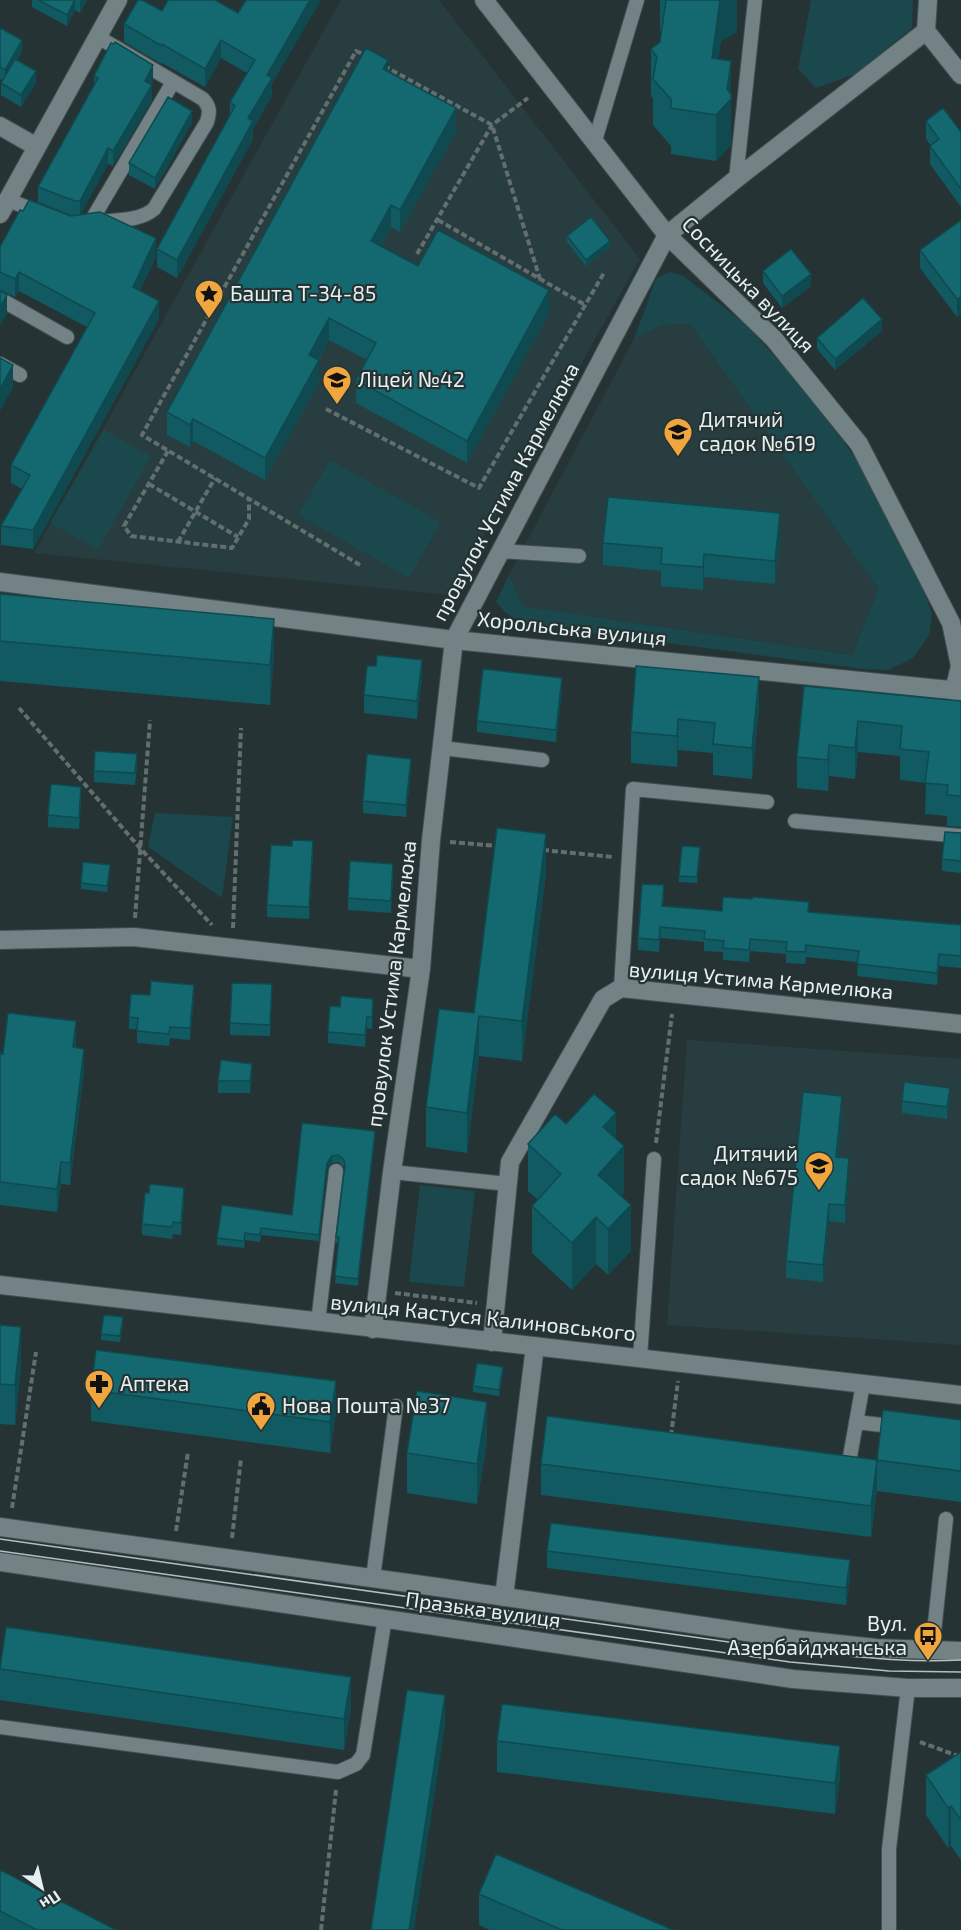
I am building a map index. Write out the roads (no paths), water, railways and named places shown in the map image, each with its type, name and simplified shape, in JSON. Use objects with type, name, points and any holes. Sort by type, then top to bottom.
[{"type":"street","points":[[4,207],[118,0]]},
{"type":"street","name":"Сосницька вулиця","points":[[484,0],[667,235],[774,339],[859,444],[951,622],[960,666],[958,691]]},
{"type":"street","points":[[928,0],[926,31],[961,75]]},
{"type":"street","name":"провулок Устима Кармелюка","points":[[373,1329],[392,1172],[421,969],[431,840],[454,640],[667,235],[926,31]]},
{"type":"street","points":[[0,126],[37,147]]},
{"type":"street","name":"Хорольська вулиця","points":[[0,582],[454,640],[958,691]]},
{"type":"street","points":[[0,940],[134,937],[421,969]]},
{"type":"street","name":"вулиця Устима Кармелюка","points":[[492,1342],[510,1162],[603,999],[621,988],[961,1024]]},
{"type":"street","name":"вулиця Кастуся Калиновського","points":[[0,1285],[961,1395]]},
{"type":"street","points":[[504,1597],[535,1346]]},
{"type":"street","name":"Празька вулиця","points":[[0,1527],[793,1639],[876,1648],[961,1651]]},
{"type":"street","name":"Празька вулиця","points":[[0,1562],[793,1679],[908,1688],[961,1688]]},
{"type":"lane","points":[[594,144],[636,0]]},
{"type":"lane","points":[[736,179],[755,0]]},
{"type":"lane","points":[[74,226],[138,217],[154,209],[207,123],[210,112],[208,105],[174,82],[98,37]]},
{"type":"lane","points":[[90,223],[174,82]]},
{"type":"lane","points":[[4,207],[55,218]]},
{"type":"lane","points":[[0,299],[68,337]]},
{"type":"lane","points":[[0,364],[20,375]]},
{"type":"lane","points":[[500,551],[579,556]]},
{"type":"lane","points":[[442,748],[542,760]]},
{"type":"lane","points":[[621,988],[633,789],[766,802]]},
{"type":"lane","points":[[795,821],[961,836]]},
{"type":"lane","points":[[640,1358],[654,1159]]},
{"type":"lane","points":[[318,1322],[336,1171]]},
{"type":"lane","points":[[392,1172],[508,1184]]},
{"type":"lane","points":[[849,1462],[862,1384]]},
{"type":"lane","points":[[373,1578],[396,1406]]},
{"type":"lane","points":[[856,1422],[910,1429]]},
{"type":"lane","points":[[932,1651],[946,1520]]},
{"type":"lane","points":[[0,1727],[338,1772],[356,1764],[363,1755],[385,1618]]},
{"type":"lane","points":[[889,1930],[890,1849],[908,1688]]},
{"type":"tram line","points":[[0,1539],[793,1651],[898,1660],[961,1660]]},
{"type":"tram line","points":[[0,1551],[790,1662],[889,1671],[961,1672]]},
{"type":"place","name":"Башта Т-34-85","points":[[209,320]]},
{"type":"place","name":"Ліцей №42","points":[[337,406]]},
{"type":"place","name":"Дитячий садок №619","points":[[678,458]]},
{"type":"place","name":"Дитячий садок №675","points":[[819,1192]]},
{"type":"place","name":"Аптека","points":[[99,1410]]},
{"type":"place","name":"Нова Пошта №37","points":[[261,1432]]},
{"type":"place","name":"Вул. Азербайджанська","points":[[928,1662]]}]
